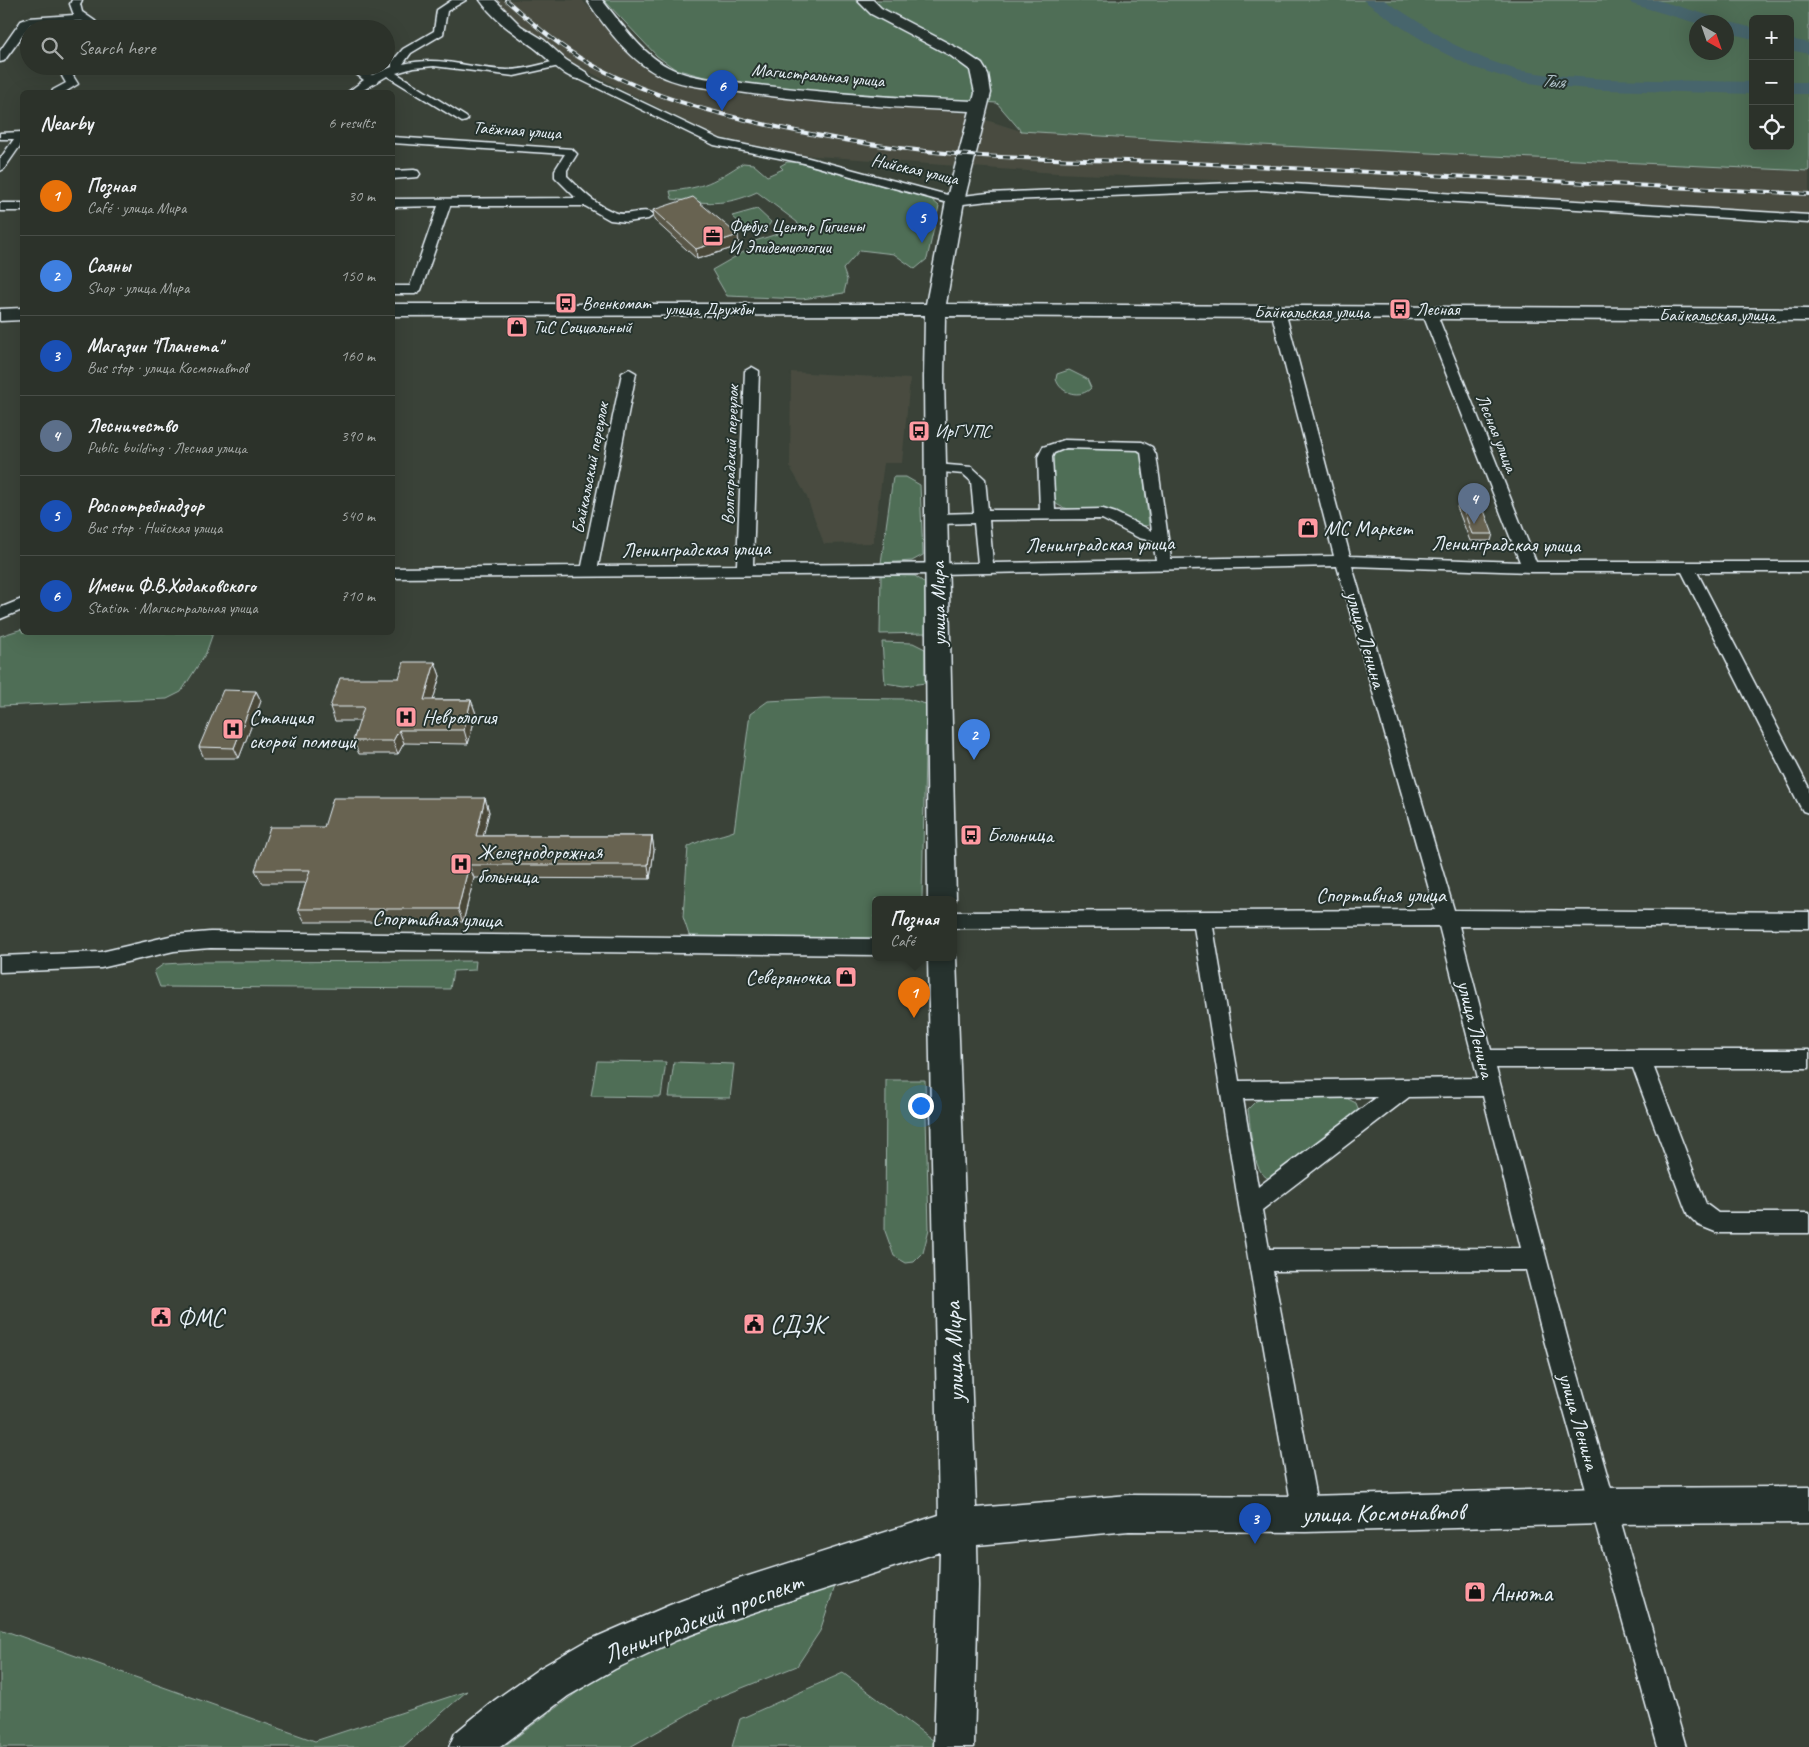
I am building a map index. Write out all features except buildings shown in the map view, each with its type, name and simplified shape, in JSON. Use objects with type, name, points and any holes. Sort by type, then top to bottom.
[{"type":"street","points":[[77,0],[76,10],[86,20]]},
{"type":"street","points":[[395,66],[406,51],[439,32],[442,10],[450,4],[461,0]]},
{"type":"street","points":[[487,0],[516,29],[539,43],[560,63],[581,76]]},
{"type":"street","name":"Магистральная улица","points":[[594,0],[619,30],[653,65],[682,77],[701,82],[770,92],[980,106]]},
{"type":"street","name":"улица Мира","points":[[864,0],[876,11],[956,53],[976,67],[982,82],[983,93],[955,201],[935,310],[934,377],[942,896]]},
{"type":"street","points":[[47,20],[83,18]]},
{"type":"street","points":[[0,58],[20,30]]},
{"type":"street","points":[[395,71],[444,63],[493,72],[520,72],[560,63]]},
{"type":"street","points":[[395,72],[462,119]]},
{"type":"street","points":[[61,90],[73,84],[68,79],[68,75]]},
{"type":"street","points":[[364,75],[371,80]]},
{"type":"street","points":[[356,90],[371,80],[383,75]]},
{"type":"street","name":"Нийская улица","points":[[581,76],[718,143],[805,160],[955,201],[988,197],[1259,186],[1809,219]]},
{"type":"street","points":[[0,136],[20,135]]},
{"type":"street","points":[[0,167],[20,138]]},
{"type":"street","name":"Таёжная улица","points":[[395,140],[568,151],[571,154],[561,170],[561,177],[586,202],[620,218],[648,215]]},
{"type":"street","points":[[395,175],[414,174]]},
{"type":"street","points":[[395,290],[415,290],[445,202]]},
{"type":"street","points":[[395,203],[586,202]]},
{"type":"street","points":[[0,207],[20,207]]},
{"type":"street","name":"улица Дружбы","points":[[395,310],[935,310]]},
{"type":"street","name":"Байкальская улица","points":[[935,310],[1809,315]]},
{"type":"street","name":"улица Ленина","points":[[1278,312],[1343,561],[1447,918],[1556,1340],[1672,1747]]},
{"type":"street","name":"Лесная улица","points":[[1429,312],[1530,567]]},
{"type":"street","points":[[0,315],[20,314]]},
{"type":"street","name":"Волгоградский переулок","points":[[745,570],[752,371]]},
{"type":"street","name":"Байкальский переулок","points":[[589,571],[629,373]]},
{"type":"street","points":[[1048,513],[1044,457],[1048,450],[1064,444],[1138,445],[1145,447],[1148,453],[1164,563]]},
{"type":"street","points":[[936,468],[961,469],[976,476],[980,483],[986,567]]},
{"type":"street","points":[[937,514],[1103,514],[1114,518],[1142,535],[1160,537]]},
{"type":"street","name":"Ленинградская улица","points":[[395,573],[938,568],[1343,561],[1530,567],[1809,567]]},
{"type":"street","points":[[1687,567],[1809,806]]},
{"type":"street","points":[[0,614],[20,605]]},
{"type":"street","name":"Спортивная улица","points":[[957,920],[1447,918],[1809,920]]},
{"type":"street","points":[[1202,919],[1250,1206],[1306,1514]]},
{"type":"street","name":"Спортивная улица","points":[[0,964],[100,960],[174,943],[210,940],[872,947]]},
{"type":"street","name":"улица Мира","points":[[942,961],[942,1018],[959,1586],[954,1747]]},
{"type":"street","points":[[1483,1059],[1809,1059]]},
{"type":"street","points":[[1640,1059],[1696,1208],[1702,1216],[1711,1222],[1718,1223],[1809,1223]]},
{"type":"street","points":[[1231,1090],[1491,1087]]},
{"type":"street","points":[[1250,1206],[1405,1088]]},
{"type":"street","points":[[1260,1260],[1535,1259]]},
{"type":"street","name":"улица Космонавтов","points":[[957,1528],[1130,1513],[1306,1514],[1604,1506],[1809,1505]]},
{"type":"street","name":"Ленинградский проспект","points":[[469,1747],[509,1714],[554,1682],[601,1655],[670,1624],[736,1599],[957,1528]]},
{"type":"shaded area","points":[[495,0],[582,0],[639,64],[668,80],[726,94],[964,113],[1021,131],[1197,142],[1809,171],[1809,214],[1259,182],[1056,173],[802,155],[717,137],[610,83],[568,60],[529,32]]},
{"type":"shaded area","points":[[791,372],[910,379],[902,463],[884,463],[873,543],[824,544],[806,495],[790,467]]},
{"type":"green space","points":[[604,0],[1809,0],[1809,171],[1197,142],[1021,131],[997,103],[764,88],[708,78],[675,69],[657,56]]},
{"type":"green space","points":[[787,162],[796,162],[931,199],[939,206],[927,259],[915,269],[894,254],[860,250],[843,269],[847,280],[844,293],[802,299],[727,296],[712,270],[747,250],[755,241],[799,227],[797,222],[757,192],[735,200],[715,203],[672,199],[670,191],[709,183],[743,163],[753,164],[767,176],[783,169],[780,166]]},
{"type":"green space","points":[[757,209],[771,222],[767,228],[751,233],[732,216]]},
{"type":"green space","points":[[1069,370],[1087,379],[1091,388],[1077,394],[1062,388],[1056,379],[1057,374]]},
{"type":"green space","points":[[1063,448],[1136,449],[1141,455],[1149,525],[1138,526],[1109,510],[1067,509],[1055,503],[1052,456]]},
{"type":"green space","points":[[893,477],[906,477],[920,485],[923,555],[912,561],[881,563]]},
{"type":"green space","points":[[881,575],[915,576],[925,583],[927,633],[880,634]]},
{"type":"green space","points":[[20,630],[20,635],[212,635],[206,653],[181,692],[167,699],[0,706],[0,636]]},
{"type":"green space","points":[[882,642],[913,643],[925,649],[925,683],[904,686],[885,683]]},
{"type":"green space","points":[[824,698],[907,699],[926,704],[922,896],[872,896],[872,938],[690,938],[683,917],[688,847],[734,831],[750,714],[768,701]]},
{"type":"green space","points":[[476,961],[475,970],[453,971],[450,989],[160,987],[154,971],[164,964],[198,962]]},
{"type":"green space","points":[[597,1061],[666,1062],[661,1097],[591,1096]]},
{"type":"green space","points":[[674,1062],[734,1064],[730,1098],[669,1097]]},
{"type":"green space","points":[[886,1080],[925,1080],[929,1229],[923,1253],[914,1262],[906,1263],[894,1256],[885,1231]]},
{"type":"green space","points":[[1344,1097],[1356,1103],[1359,1111],[1356,1115],[1270,1179],[1264,1175],[1255,1159],[1251,1138],[1248,1109],[1256,1101],[1263,1099]]},
{"type":"green space","points":[[835,1586],[820,1631],[797,1666],[717,1698],[630,1747],[503,1747],[599,1676],[713,1624]]},
{"type":"green space","points":[[0,1629],[315,1741],[467,1691],[403,1747],[0,1747]]},
{"type":"green space","points":[[843,1673],[934,1741],[934,1747],[732,1747],[740,1719]]},
{"type":"waterway","name":"Тыя","points":[[1372,0],[1462,56],[1495,69],[1517,75],[1551,80],[1606,84],[1749,88]]},
{"type":"waterway","name":"Тыя","points":[[1638,0],[1689,15]]},
{"type":"waterway","name":"Тыя","points":[[1734,28],[1749,33]]},
{"type":"waterway","name":"Тыя","points":[[1794,45],[1809,49]]},
{"type":"waterway","name":"Тыя","points":[[1794,88],[1809,88]]},
{"type":"railway","points":[[506,0],[551,38],[580,58],[641,88],[728,116],[807,133],[866,143],[982,156],[1200,163],[1809,194]]},
{"type":"place","name":"Имени Ф.В.Ходаковского","points":[[722,111]]},
{"type":"place","name":"Ффбуз Центр Гигиены И Эпидемиологии","points":[[713,236]]},
{"type":"place","name":"Роспотребнадзор","points":[[922,243]]},
{"type":"place","name":"Военкомат","points":[[566,303]]},
{"type":"place","name":"Лесная","points":[[1400,309]]},
{"type":"place","name":"ТиС Социальный","points":[[517,327]]},
{"type":"place","name":"ИрГУПС","points":[[919,431]]},
{"type":"place","name":"Лесничество","points":[[1474,524]]},
{"type":"place","name":"МС Маркет","points":[[1308,528]]},
{"type":"place","name":"Неврология","points":[[406,717]]},
{"type":"place","name":"Станция скорой помощи","points":[[233,729]]},
{"type":"place","name":"Саяны","points":[[974,760]]},
{"type":"place","name":"Больница","points":[[971,835]]},
{"type":"place","name":"Железнодорожная больница","points":[[461,864]]},
{"type":"place","name":"Северяночка","points":[[846,977]]},
{"type":"place","name":"Позная","points":[[914,1018]]},
{"type":"place","name":"ФМС","points":[[161,1317]]},
{"type":"place","name":"СДЭК","points":[[754,1324]]},
{"type":"place","name":"Магазин \"Планета\"","points":[[1255,1544]]},
{"type":"place","name":"Анюта","points":[[1475,1592]]}]
